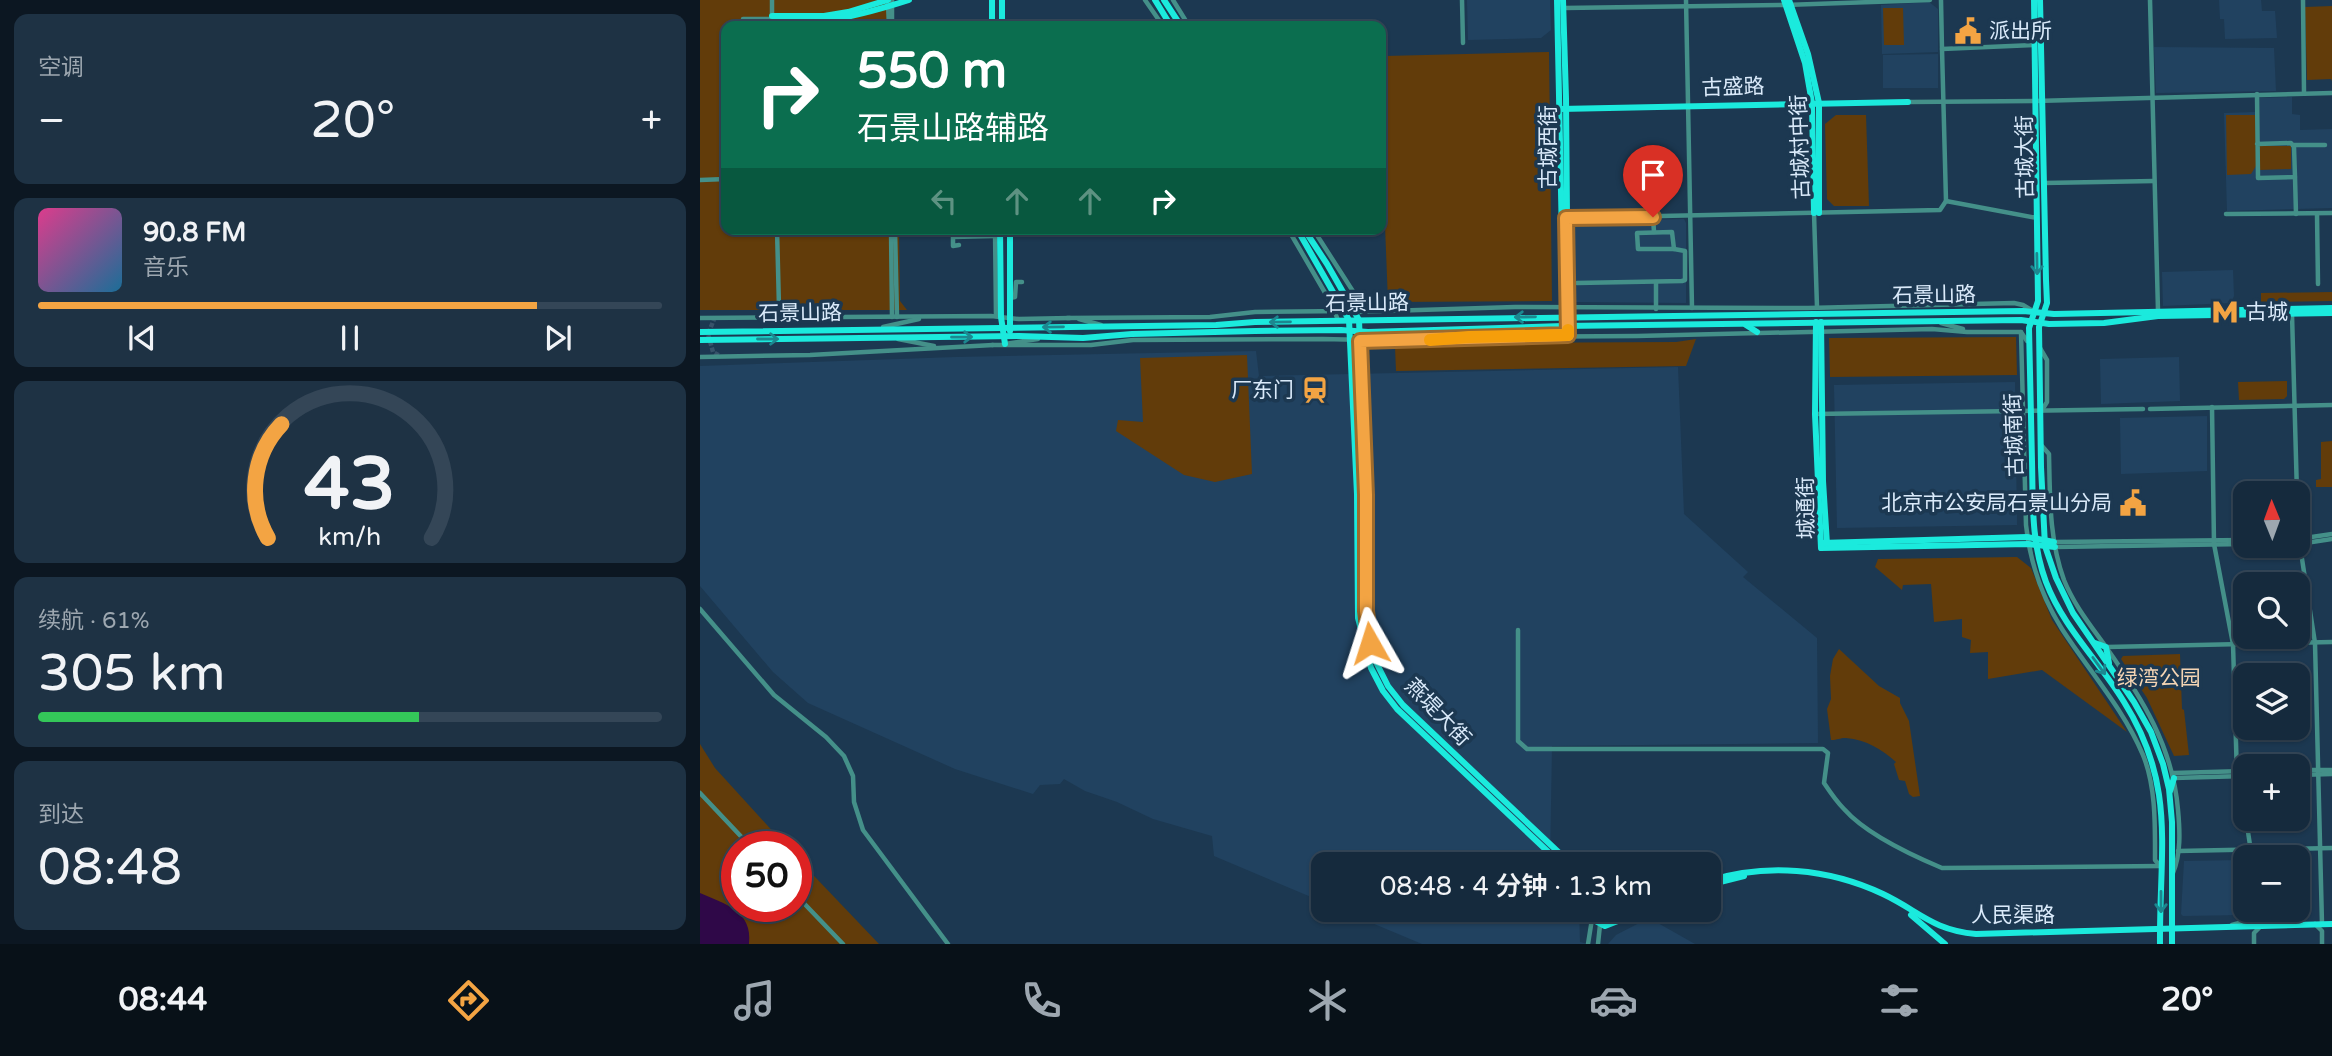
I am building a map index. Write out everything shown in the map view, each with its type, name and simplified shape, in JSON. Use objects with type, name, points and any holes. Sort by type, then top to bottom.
[{"type":"main road","points":[[828,21],[909,0]]},
{"type":"main road","points":[[992,0],[992,21]]},
{"type":"main road","points":[[1002,0],[1002,21]]},
{"type":"main road","points":[[1155,0],[1168,21]]},
{"type":"main road","points":[[1164,0],[1178,21]]},
{"type":"main road","name":"古城大街","points":[[2034,0],[2034,45],[2044,183],[2046,292],[2041,323]]},
{"type":"main road","name":"古城大街","points":[[2034,312],[2038,301],[2036,218],[2040,0]]},
{"type":"main road","name":"古城村中街","points":[[1787,3],[1815,103],[1817,213]]},
{"type":"main road","name":"古城西街","points":[[1560,4],[1566,335]]},
{"type":"main road","name":"古盛路","points":[[1562,109],[1908,102]]},
{"type":"main road","points":[[997,235],[999,316],[1007,340]]},
{"type":"main road","points":[[1007,340],[1011,328],[1010,235]]},
{"type":"main road","name":"燕堤大街","points":[[1301,235],[1349,320],[1357,495],[1358,618],[1371,668],[1383,691],[1397,709],[1548,852]]},
{"type":"main road","name":"燕堤大街","points":[[1308,235],[1359,320],[1366,495],[1366,611],[1370,643],[1376,662],[1388,686],[1403,705],[1558,852]]},
{"type":"main road","points":[[2044,313],[2332,308]]},
{"type":"main road","name":"古城南街","points":[[2034,312],[2029,346],[2027,411],[2031,541],[2057,605],[2123,698],[2147,746],[2158,779],[2162,811],[2160,944]]},
{"type":"main road","name":"石景山路","points":[[700,331],[1216,325],[1338,320],[2044,313]]},
{"type":"main road","name":"石景山路","points":[[700,340],[1007,340],[1132,334],[1745,324],[1818,317],[1937,322],[2104,323],[2158,316],[2332,313]]},
{"type":"main road","name":"城通街","points":[[1818,317],[1825,544],[2031,541]]},
{"type":"main road","name":"古城南街","points":[[2041,323],[2045,543],[2062,592],[2134,702],[2151,732],[2164,767],[2172,822],[2172,944]]},
{"type":"main road","points":[[1745,324],[1757,332]]},
{"type":"main road","points":[[2031,541],[2054,545]]},
{"type":"main road","points":[[2093,642],[2106,647],[2109,665]]},
{"type":"main road","points":[[2164,767],[2174,775],[2169,793]]},
{"type":"main road","name":"人民渠路","points":[[1721,878],[1733,874],[1772,870],[1821,874],[1872,889],[1941,927],[1961,933],[2332,924]]},
{"type":"main road","name":"人民渠路","points":[[1721,881],[1785,874],[1827,879],[1883,898],[1909,914],[1945,944]]},
{"type":"main road","points":[[1596,922],[1600,925],[1616,922]]},
{"type":"street","points":[[743,19],[772,21],[772,0]]},
{"type":"street","points":[[1145,0],[1160,21]]},
{"type":"street","points":[[1171,0],[1173,14]]},
{"type":"street","points":[[1171,0],[1186,21]]},
{"type":"street","points":[[1462,0],[1463,43]]},
{"type":"street","points":[[1560,4],[1930,0]]},
{"type":"street","points":[[1564,218],[1940,210],[1946,201],[1941,0]]},
{"type":"street","points":[[2150,0],[2158,311]]},
{"type":"street","points":[[2303,0],[2304,93]]},
{"type":"street","points":[[890,3],[890,21]]},
{"type":"street","points":[[1686,3],[1692,308]]},
{"type":"street","points":[[1942,49],[2034,45]]},
{"type":"street","points":[[1908,102],[2332,93]]},
{"type":"street","points":[[2257,94],[2258,178],[2295,177]]},
{"type":"street","points":[[2257,144],[2325,145]]},
{"type":"street","points":[[2292,145],[2296,214]]},
{"type":"street","points":[[700,180],[721,179]]},
{"type":"street","points":[[2044,183],[2154,181]]},
{"type":"street","points":[[1946,201],[2036,218]]},
{"type":"street","points":[[700,318],[1190,317],[1255,312],[1565,308],[1692,308],[1818,317],[1817,213]]},
{"type":"street","points":[[2225,214],[2332,213]]},
{"type":"street","points":[[2317,214],[2318,284]]},
{"type":"street","points":[[1653,217],[1654,232]]},
{"type":"street","points":[[1577,283],[1685,280],[1685,251],[1674,248],[1637,249],[1637,233],[1672,232],[1674,248]]},
{"type":"street","points":[[777,235],[779,307]]},
{"type":"street","points":[[893,235],[894,317]]},
{"type":"street","points":[[959,245],[953,246],[953,237],[968,235]]},
{"type":"street","points":[[1291,235],[1338,320]]},
{"type":"street","points":[[1317,235],[1356,296],[1356,312]]},
{"type":"street","points":[[1009,298],[1015,297],[1016,282],[1022,282]]},
{"type":"street","points":[[1656,282],[1656,309]]},
{"type":"street","points":[[1656,309],[1700,317]]},
{"type":"street","points":[[1425,311],[1455,319]]},
{"type":"street","points":[[2292,314],[2297,481]]},
{"type":"street","points":[[876,329],[947,316]]},
{"type":"street","points":[[1190,317],[1216,325]]},
{"type":"street","points":[[1067,318],[1105,326]]},
{"type":"street","points":[[1937,322],[1979,331]]},
{"type":"street","points":[[992,345],[1091,345],[1133,340],[1360,341],[1932,329],[2021,332]]},
{"type":"street","points":[[2021,332],[2029,346]]},
{"type":"street","points":[[2021,332],[2027,411]]},
{"type":"street","points":[[894,338],[940,347]]},
{"type":"street","name":"石景山路","points":[[700,357],[917,351],[940,347],[992,345],[1007,340]]},
{"type":"street","points":[[2150,409],[2332,405]]},
{"type":"street","points":[[2106,647],[2233,644],[2214,542],[2212,407]]},
{"type":"street","points":[[1819,414],[2143,409]]},
{"type":"street","points":[[2042,446],[2049,454],[2054,545],[2072,597],[2143,700],[2174,775],[2179,818],[2177,863],[2171,877]]},
{"type":"street","points":[[2310,538],[2332,537]]},
{"type":"street","points":[[2054,545],[2233,542]]},
{"type":"street","points":[[2301,558],[2315,643],[2320,848],[2318,924],[2322,931],[2322,944]]},
{"type":"street","points":[[700,609],[774,695],[845,755],[853,776],[853,802],[863,830],[948,944]]},
{"type":"street","points":[[1518,630],[1518,741],[1527,749],[1823,749],[1828,753],[1824,783],[1845,810],[1865,827],[1942,868],[2161,866]]},
{"type":"street","points":[[2310,643],[2332,642]]},
{"type":"street","points":[[2233,649],[2236,754]]},
{"type":"street","points":[[2310,772],[2332,772]]},
{"type":"street","points":[[2174,775],[2233,774]]},
{"type":"street","points":[[700,793],[736,831]]},
{"type":"street","points":[[2310,848],[2332,848]]},
{"type":"street","points":[[2178,851],[2233,850]]},
{"type":"street","points":[[812,912],[843,944]]},
{"type":"street","points":[[1588,944],[1592,922]]},
{"type":"street","points":[[2229,926],[2246,922]]},
{"type":"street","points":[[2270,922],[2279,925]]},
{"type":"street","points":[[1598,944],[1600,925]]},
{"type":"street","points":[[2254,944],[2254,933],[2262,925]]},
{"type":"shaded area","points":[[1467,0],[1550,0],[1551,30],[1541,38],[1468,40]]},
{"type":"shaded area","points":[[2219,0],[2261,0],[2262,11],[2275,11],[2277,38],[2225,39]]},
{"type":"shaded area","points":[[1929,2],[1938,9],[1938,52],[1882,54],[1881,5]]},
{"type":"shaded area","points":[[2154,47],[2274,48],[2276,91],[2156,93]]},
{"type":"shaded area","points":[[1938,54],[1938,88],[1883,88],[1883,55]]},
{"type":"shaded area","points":[[2292,97],[2292,114],[2300,115],[2300,130],[2332,129],[2332,208],[2227,211],[2224,113],[2255,112],[2255,98]]},
{"type":"shaded area","points":[[1684,219],[1686,303],[1574,302],[1572,227],[1578,222]]},
{"type":"shaded area","points":[[2233,270],[2234,296],[2231,303],[2163,306],[2162,272]]},
{"type":"shaded area","points":[[1256,351],[1259,376],[1678,367],[1684,514],[1748,572],[1743,577],[1817,638],[1818,743],[1552,746],[1550,852],[1311,852],[1311,897],[1214,856],[1212,836],[1153,819],[1085,791],[1064,779],[1060,784],[1040,785],[1033,794],[955,769],[808,703],[773,672],[700,586],[700,366]]},
{"type":"shaded area","points":[[2179,357],[2180,401],[2101,404],[2100,359]]},
{"type":"shaded area","points":[[2015,382],[2017,525],[1837,528],[1834,385]]},
{"type":"shaded area","points":[[2207,416],[2207,471],[2121,474],[2120,418]]},
{"type":"shaded area","points":[[2233,860],[2233,915],[2181,914],[2184,861]]},
{"type":"shaded area","points":[[700,893],[721,902],[721,922],[747,924],[749,944],[700,944]]},
{"type":"shaded area","points":[[1370,922],[1579,922],[1580,942],[1588,944],[1422,944]]},
{"type":"shaded area","points":[[1641,922],[1656,922],[1695,944],[1608,944],[1616,935]]},
{"type":"green space","points":[[700,0],[894,0],[894,21],[721,21],[721,235],[899,235],[900,301],[907,310],[700,310]]},
{"type":"green space","points":[[2332,6],[2332,81],[2307,80],[2305,7]]},
{"type":"green space","points":[[1883,8],[1903,8],[1904,45],[1884,45]]},
{"type":"green space","points":[[1549,52],[1552,301],[1388,302],[1386,56]]},
{"type":"green space","points":[[1836,115],[1866,115],[1869,206],[1834,206],[1827,199],[1825,124]]},
{"type":"green space","points":[[2226,115],[2256,115],[2256,166],[2251,174],[2227,175]]},
{"type":"green space","points":[[2258,146],[2291,146],[2291,169],[2259,170]]},
{"type":"green space","points":[[2332,292],[2332,301],[2261,302],[2261,293]]},
{"type":"green space","points":[[2016,337],[2017,375],[1830,377],[1829,338]]},
{"type":"green space","points":[[1696,339],[1686,366],[1396,371],[1395,347],[1468,343],[1676,342]]},
{"type":"green space","points":[[1247,355],[1252,474],[1215,482],[1184,475],[1116,431],[1118,420],[1143,422],[1140,358]]},
{"type":"green space","points":[[2287,381],[2287,396],[2284,399],[2239,400],[2238,382]]},
{"type":"green space","points":[[2332,441],[2332,487],[2316,487],[2316,480],[2321,479],[2321,442]]},
{"type":"green space","points":[[2017,557],[2031,568],[2052,620],[2127,732],[2042,670],[1988,679],[1988,652],[1970,653],[1971,640],[1962,637],[1962,619],[1934,622],[1931,584],[1903,585],[1902,590],[1875,567],[1878,559]]},
{"type":"green space","points":[[1839,649],[1879,686],[1900,698],[1909,721],[1920,796],[1913,797],[1909,794],[1905,781],[1899,780],[1894,764],[1896,762],[1879,749],[1854,739],[1831,740],[1827,709],[1831,699],[1830,676],[1833,659]]},
{"type":"green space","name":"绿湾公园","points":[[2180,654],[2182,709],[2189,755],[2174,756],[2147,698],[2121,659],[2123,656]]},
{"type":"green space","points":[[700,744],[715,768],[772,831],[721,831],[721,922],[812,922],[812,874],[879,944],[700,944]]},
{"type":"tunnel","points":[[715,317],[708,334],[713,352],[720,356]]},
{"type":"slow traffic","points":[[1430,340],[1568,335],[1568,330]]},
{"type":"place","name":"派出所","points":[[1968,31]]},
{"type":"place","name":"古城","points":[[2225,312]]},
{"type":"place","name":"厂东门","points":[[1315,390]]},
{"type":"place","name":"北京市公安局石景山分局","points":[[2133,503]]},
{"type":"route","points":[[1370,643],[1366,611],[1366,495],[1360,341],[1568,335],[1566,218],[1653,217]]}]
